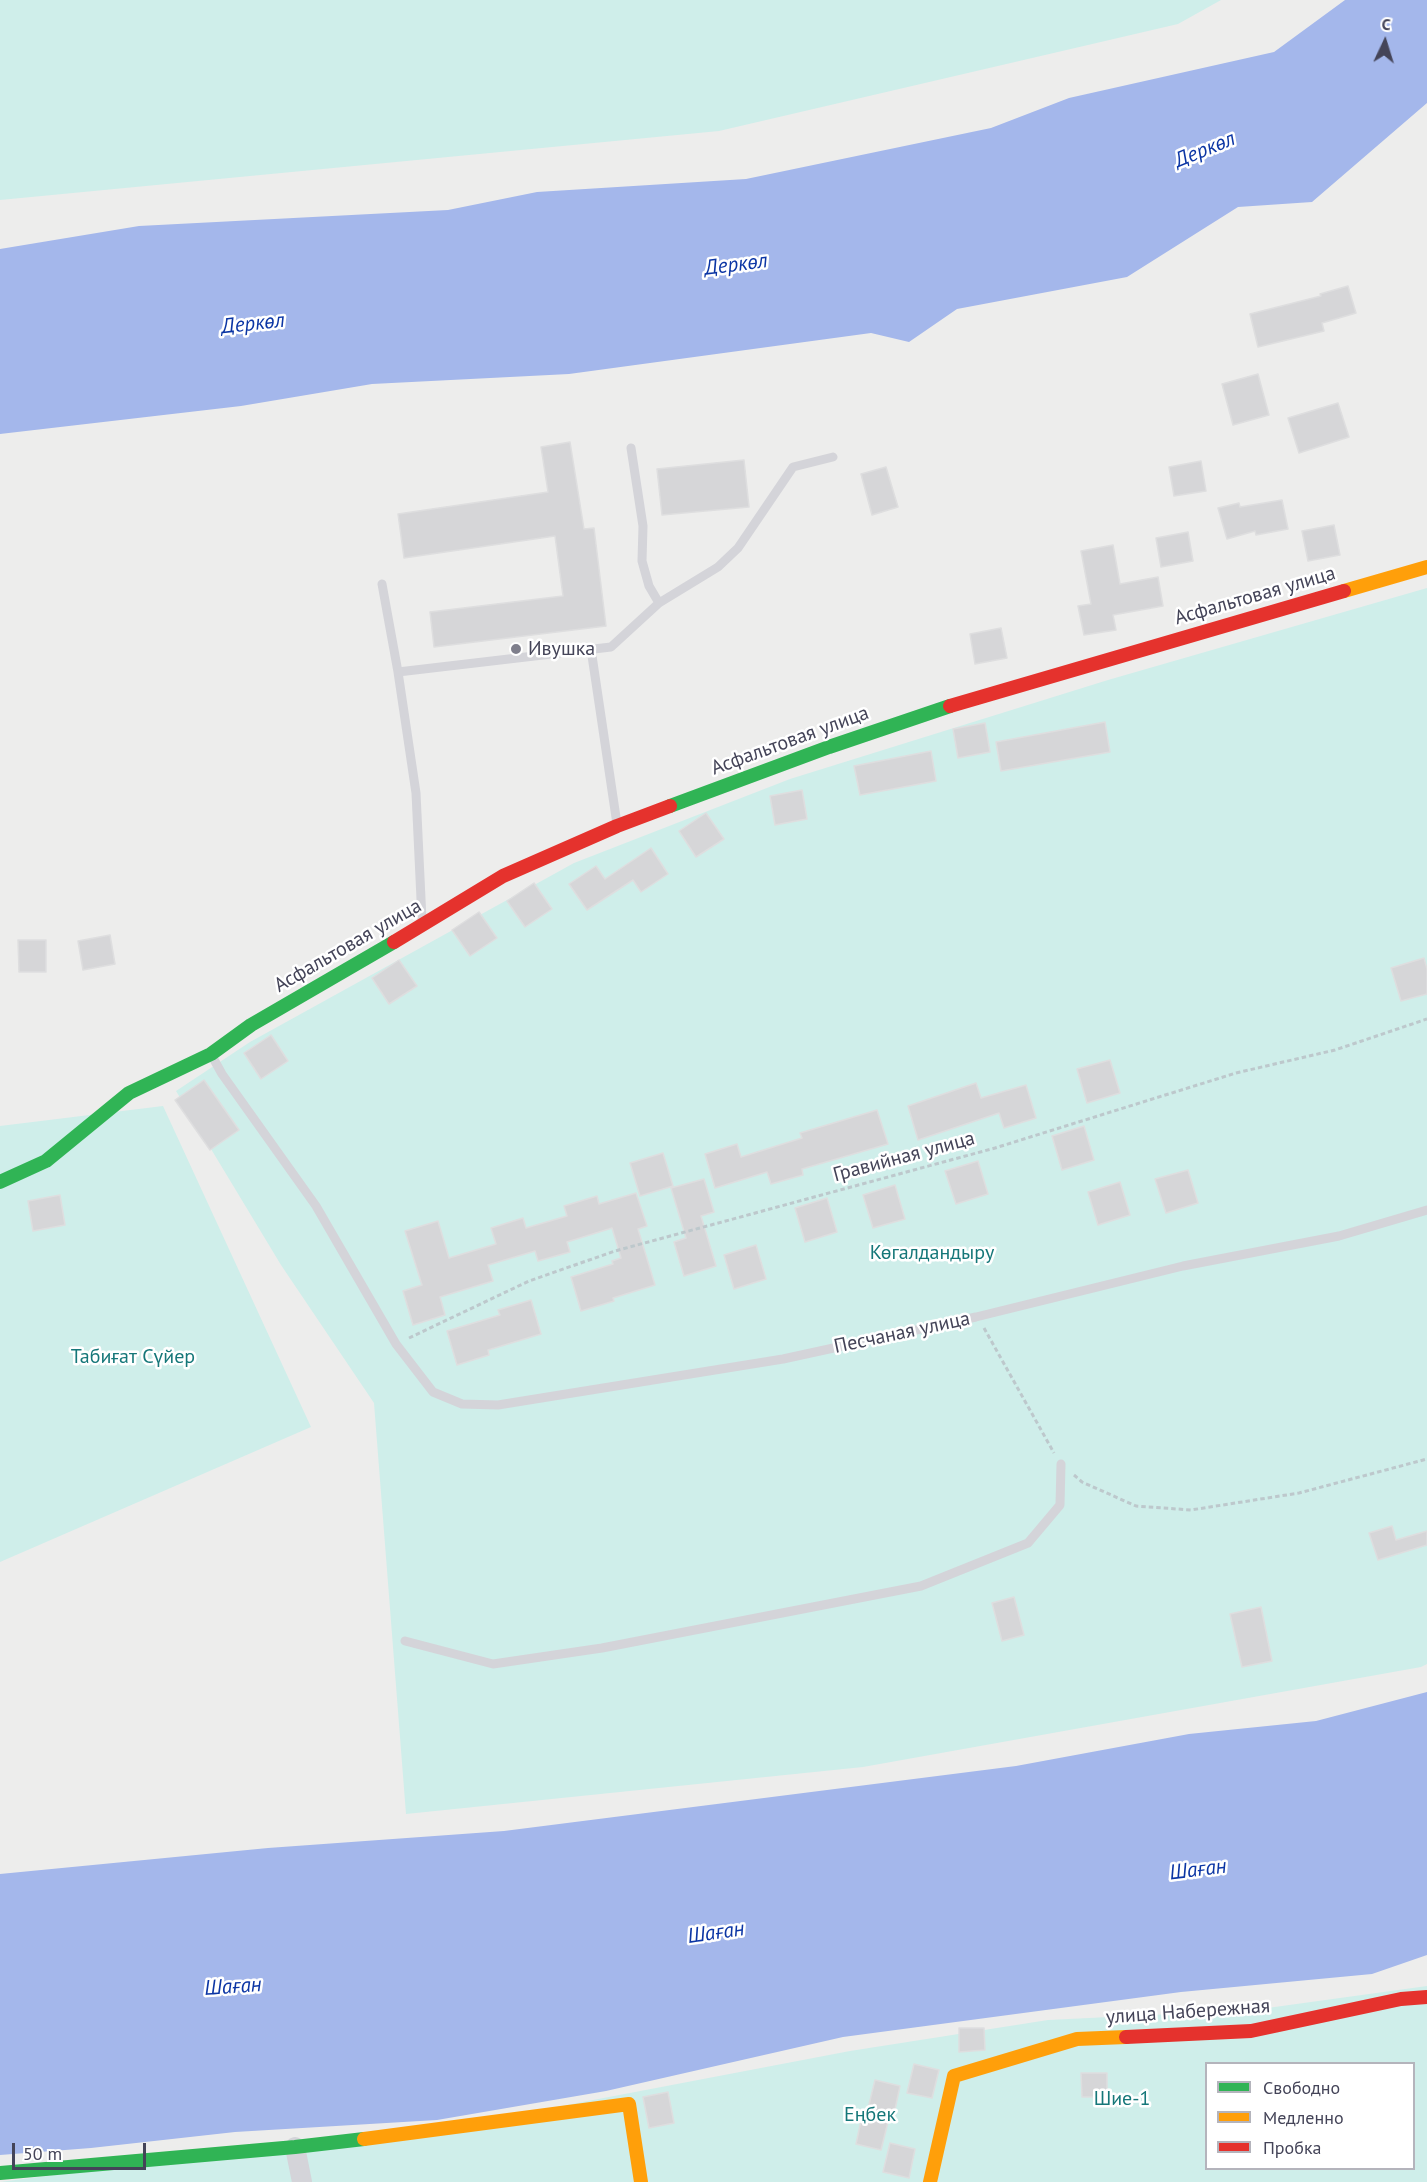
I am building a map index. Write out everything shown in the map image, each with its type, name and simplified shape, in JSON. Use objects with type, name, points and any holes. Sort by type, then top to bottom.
[{"type":"street","name":"Асфальтовая улица","points":[[0,1186],[45,1161],[129,1093],[211,1054],[251,1024],[423,926],[503,876],[617,826],[920,715],[1427,567]]},
{"type":"street","name":"улица Набережная","points":[[930,2182],[954,2076],[1077,2039],[1251,2031],[1401,1999],[1427,1997]]},
{"type":"street","points":[[0,2173],[295,2147],[630,2104],[641,2182]]},
{"type":"street","points":[[295,2147],[302,2182]]},
{"type":"lane","points":[[632,448],[643,526],[642,561],[649,586],[659,603]]},
{"type":"lane","points":[[398,672],[611,647],[659,603],[718,567],[738,548],[793,467],[833,457]]},
{"type":"lane","points":[[382,584],[416,793],[423,926]]},
{"type":"lane","points":[[591,649],[617,826]]},
{"type":"lane","name":"Песчаная улица","points":[[211,1054],[222,1074],[316,1206],[396,1344],[433,1392],[462,1404],[498,1405],[783,1359],[976,1317],[1183,1266],[1339,1236],[1427,1210]]},
{"type":"lane","points":[[405,1641],[494,1664],[602,1648],[921,1586],[1028,1543],[1060,1505],[1061,1464]]},
{"type":"path","name":"Гравийная улица","points":[[396,1344],[529,1281],[615,1251],[995,1148],[1236,1073],[1335,1050],[1427,1019]]},
{"type":"path","points":[[976,1317],[1061,1464],[1082,1482],[1136,1506],[1191,1510],[1299,1493],[1427,1459]]},
{"type":"green space","points":[[0,0],[1221,0],[1178,24],[719,131],[0,200]]},
{"type":"green space","name":"Көгалдандыру","points":[[1427,588],[1427,1664],[1421,1667],[863,1767],[406,1814],[374,1403],[281,1265],[176,1091],[250,1042],[574,863],[790,779],[1108,680]]},
{"type":"green space","name":"Табиғат Сүйер","points":[[163,1106],[311,1427],[0,1562],[0,1126]]},
{"type":"green space","points":[[1427,1986],[1427,2182],[0,2182],[504,2117],[850,2051],[1048,2020],[1253,2010]]},
{"type":"water","name":"Деркөл","points":[[1345,0],[1427,0],[1427,103],[1312,202],[1238,207],[1127,277],[957,309],[909,342],[871,333],[569,374],[372,384],[241,406],[0,434],[0,249],[139,226],[448,210],[537,192],[746,179],[991,128],[1069,98],[1274,52]]},
{"type":"water","name":"Шаған","points":[[1427,1692],[1427,1955],[1372,1974],[1181,1992],[843,2037],[606,2091],[437,2120],[235,2132],[91,2148],[0,2155],[0,1874],[268,1848],[504,1831],[1016,1766],[1189,1734],[1316,1721]]},
{"type":"building","points":[[1348,286],[1356,313],[1322,323],[1324,331],[1258,347],[1250,314],[1321,296],[1320,294]]},
{"type":"building","points":[[1258,374],[1269,415],[1233,425],[1222,384]]},
{"type":"building","points":[[1338,403],[1349,437],[1299,453],[1288,418]]},
{"type":"building","points":[[570,442],[584,529],[594,528],[606,626],[434,647],[430,612],[563,596],[555,536],[404,558],[398,514],[548,492],[541,447]]},
{"type":"building","points":[[744,460],[749,507],[662,515],[657,469]]},
{"type":"building","points":[[1201,461],[1206,491],[1174,496],[1169,467]]},
{"type":"building","points":[[886,467],[898,507],[872,515],[861,474]]},
{"type":"building","points":[[1282,500],[1288,529],[1256,535],[1255,531],[1227,539],[1218,508],[1239,503],[1240,507]]},
{"type":"building","points":[[1334,525],[1340,555],[1308,561],[1302,531]]},
{"type":"building","points":[[1188,532],[1193,561],[1161,567],[1156,538]]},
{"type":"building","points":[[1113,545],[1120,584],[1158,577],[1163,606],[1113,615],[1116,630],[1084,635],[1078,606],[1091,604],[1081,551]]},
{"type":"building","points":[[1001,628],[1007,658],[975,664],[970,634]]},
{"type":"building","points":[[1105,722],[1110,752],[1001,771],[996,742]]},
{"type":"building","points":[[985,723],[990,752],[958,758],[953,729]]},
{"type":"building","points":[[931,751],[936,781],[860,795],[854,766]]},
{"type":"building","points":[[802,790],[807,819],[775,825],[770,796]]},
{"type":"building","points":[[706,813],[724,839],[696,857],[679,831]]},
{"type":"building","points":[[651,848],[668,874],[641,892],[633,880],[587,910],[569,884],[596,866],[605,879]]},
{"type":"building","points":[[534,883],[552,909],[525,927],[507,901]]},
{"type":"building","points":[[479,912],[497,938],[470,956],[452,930]]},
{"type":"building","points":[[110,935],[115,964],[83,970],[78,941]]},
{"type":"building","points":[[18,940],[46,940],[46,972],[19,972]]},
{"type":"building","points":[[1424,958],[1427,969],[1427,994],[1401,1001],[1391,968]]},
{"type":"building","points":[[399,960],[417,986],[389,1004],[372,978]]},
{"type":"building","points":[[271,1035],[288,1061],[261,1079],[244,1053]]},
{"type":"building","points":[[1110,1060],[1120,1093],[1087,1103],[1077,1069]]},
{"type":"building","points":[[204,1080],[239,1130],[210,1150],[175,1100]]},
{"type":"building","points":[[976,1083],[981,1098],[1026,1085],[1036,1118],[1004,1128],[999,1113],[918,1140],[908,1106]]},
{"type":"building","points":[[877,1110],[888,1144],[802,1169],[803,1175],[771,1184],[767,1172],[715,1188],[705,1154],[737,1144],[741,1157],[802,1138],[800,1133]]},
{"type":"building","points":[[1084,1126],[1094,1160],[1062,1170],[1052,1136]]},
{"type":"building","points":[[663,1153],[673,1186],[640,1196],[630,1163]]},
{"type":"building","points":[[978,1161],[988,1194],[956,1204],[945,1171]]},
{"type":"building","points":[[1188,1170],[1198,1203],[1166,1213],[1155,1179]]},
{"type":"building","points":[[704,1179],[714,1212],[701,1216],[716,1266],[684,1276],[674,1242],[686,1238],[671,1188]]},
{"type":"building","points":[[1120,1182],[1130,1215],[1098,1225],[1088,1192]]},
{"type":"building","points":[[895,1185],[905,1219],[873,1228],[863,1195]]},
{"type":"building","points":[[636,1193],[647,1226],[638,1229],[655,1285],[581,1311],[571,1277],[613,1264],[612,1261],[621,1258],[612,1228],[567,1242],[570,1252],[538,1261],[535,1251],[488,1265],[493,1281],[440,1297],[445,1315],[413,1325],[403,1291],[422,1285],[405,1231],[438,1221],[449,1258],[496,1244],[491,1228],[523,1218],[526,1228],[567,1216],[564,1206],[597,1196],[599,1204]]},
{"type":"building","points":[[60,1195],[65,1225],[33,1231],[28,1201]]},
{"type":"building","points":[[827,1198],[837,1232],[805,1242],[795,1208]]},
{"type":"building","points":[[756,1245],[766,1279],[734,1289],[724,1255]]},
{"type":"building","points":[[531,1300],[541,1334],[488,1350],[489,1355],[457,1365],[447,1331],[500,1315],[498,1310]]},
{"type":"building","points":[[1392,1526],[1396,1540],[1427,1531],[1427,1545],[1378,1560],[1369,1533]]},
{"type":"building","points":[[1014,1597],[1024,1635],[1002,1641],[992,1603]]},
{"type":"building","points":[[1261,1607],[1272,1661],[1242,1667],[1230,1614]]},
{"type":"building","points":[[959,2028],[984,2028],[985,2050],[959,2052]]},
{"type":"building","points":[[914,2064],[939,2070],[932,2098],[907,2093]]},
{"type":"building","points":[[1081,2073],[1107,2073],[1107,2097],[1082,2097]]},
{"type":"building","points":[[875,2080],[900,2086],[894,2114],[890,2114],[881,2150],[856,2144],[862,2116],[866,2117]]},
{"type":"building","points":[[668,2092],[674,2123],[649,2128],[643,2097]]},
{"type":"building","points":[[890,2143],[915,2149],[909,2178],[883,2172]]},
{"type":"traffic: fast","points":[[670,806],[829,747],[950,706]]},
{"type":"traffic: fast","points":[[0,1182],[46,1161],[129,1093],[211,1054],[251,1025],[394,942]]},
{"type":"traffic: fast","points":[[0,2173],[364,2139]]},
{"type":"traffic: slow","points":[[1344,591],[1427,567]]},
{"type":"traffic: slow","points":[[930,2182],[954,2076],[1077,2039],[1126,2037]]},
{"type":"traffic: slow","points":[[364,2139],[629,2104],[641,2182]]},
{"type":"traffic: jam","points":[[950,706],[1344,591]]},
{"type":"traffic: jam","points":[[394,942],[503,876],[617,826],[670,806]]},
{"type":"traffic: jam","points":[[1126,2037],[1251,2031],[1401,1999],[1427,1997]]},
{"type":"place","name":"Ивушка","points":[[516,649]]},
{"type":"park label","name":"Шие-1","points":[[1122,2099]]},
{"type":"park label","name":"Еңбек","points":[[870,2115]]}]
